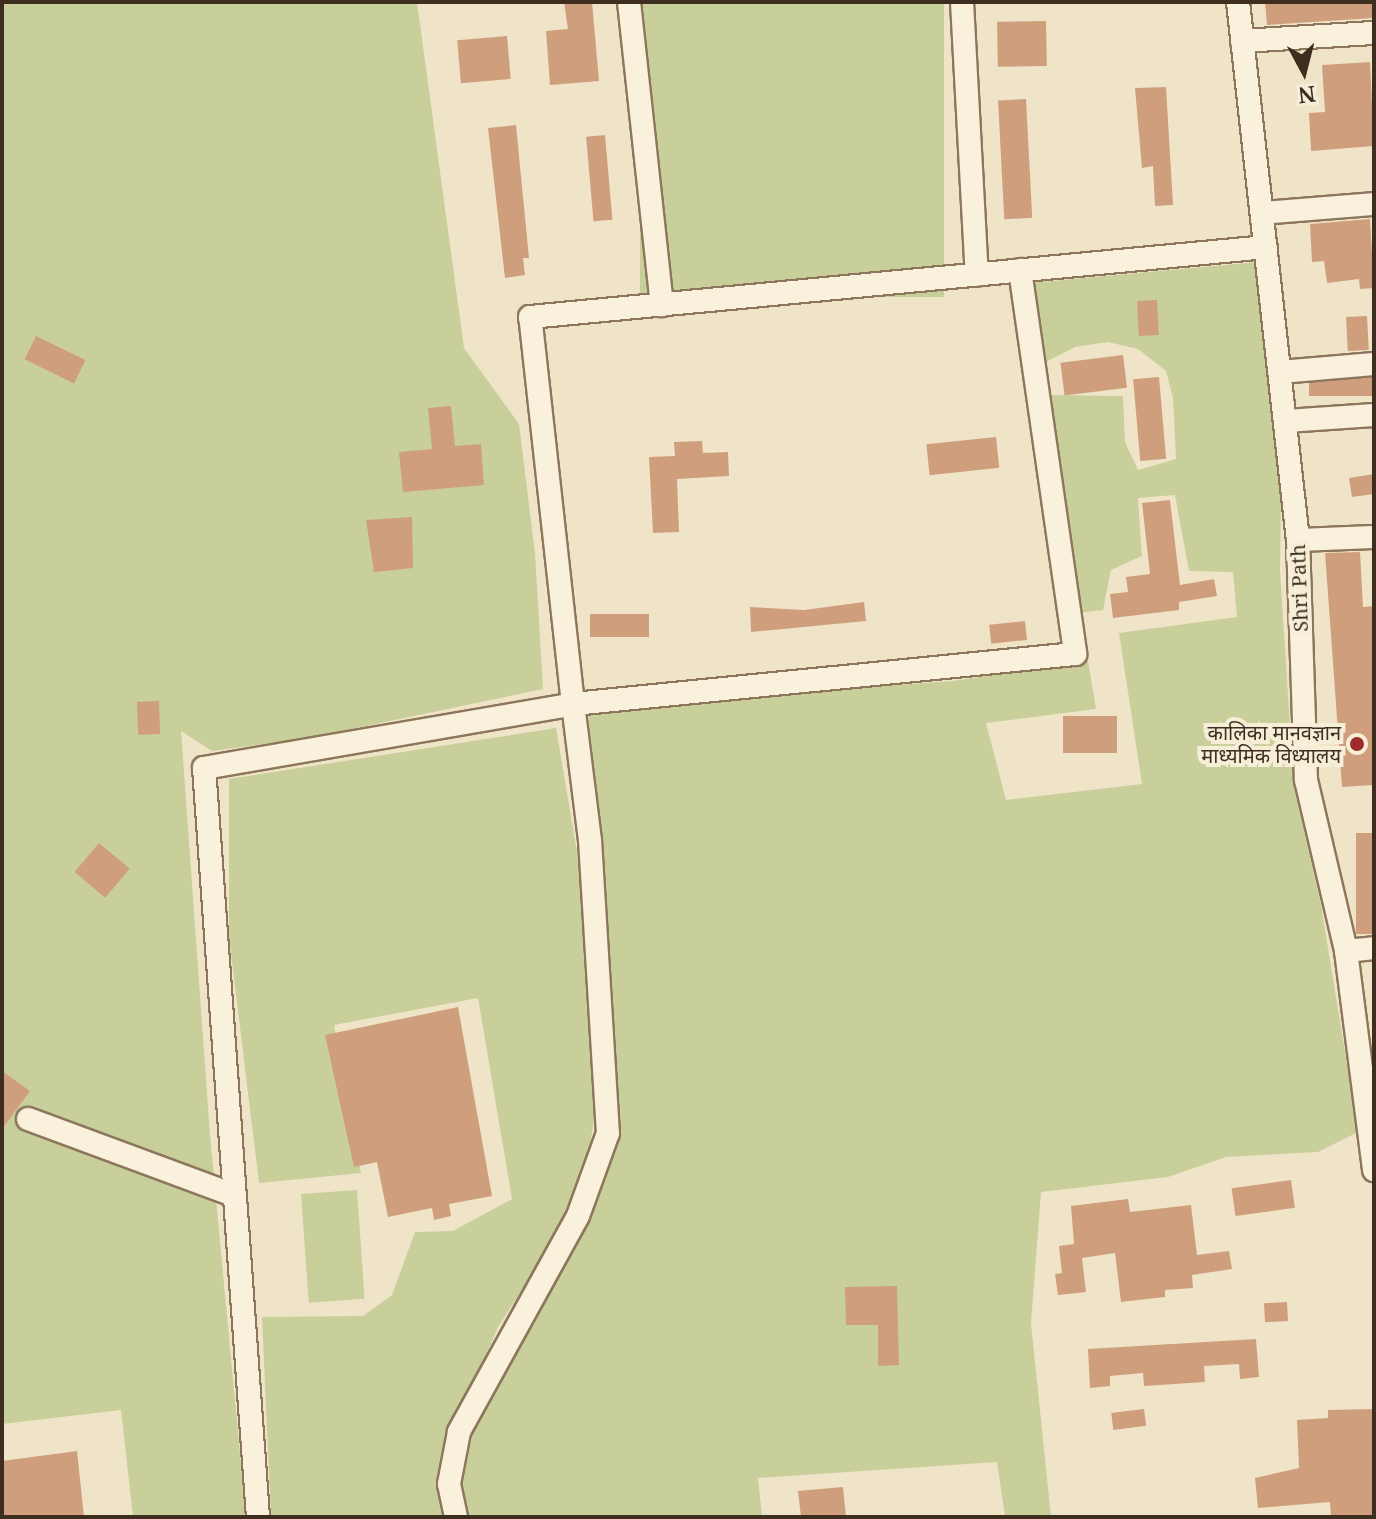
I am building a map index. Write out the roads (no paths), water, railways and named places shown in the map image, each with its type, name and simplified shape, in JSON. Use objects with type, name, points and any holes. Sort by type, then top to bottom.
[{"type":"street","points":[[629,2],[662,305]]},
{"type":"street","points":[[962,2],[977,275]]},
{"type":"street","name":"Shri Path","points":[[1238,2],[1298,540],[1306,780],[1366,1039],[1374,1170]]},
{"type":"street","points":[[1242,41],[1374,33]]},
{"type":"street","points":[[1262,213],[1374,204]]},
{"type":"street","points":[[456,1517],[449,1484],[459,1432],[578,1216],[608,1133],[590,840],[530,317],[1266,247]]},
{"type":"street","points":[[258,1517],[204,768],[573,704],[1075,654],[1020,270]]},
{"type":"street","points":[[1280,372],[1374,364]]},
{"type":"street","points":[[1286,421],[1374,415]]},
{"type":"street","points":[[1298,540],[1374,537]]},
{"type":"street","points":[[1346,951],[1374,948]]},
{"type":"street","points":[[28,1119],[234,1195]]},
{"type":"place","name":"कालिका मानवज्ञान माध्यमिक विध्यालय","points":[[1357,744]]}]
